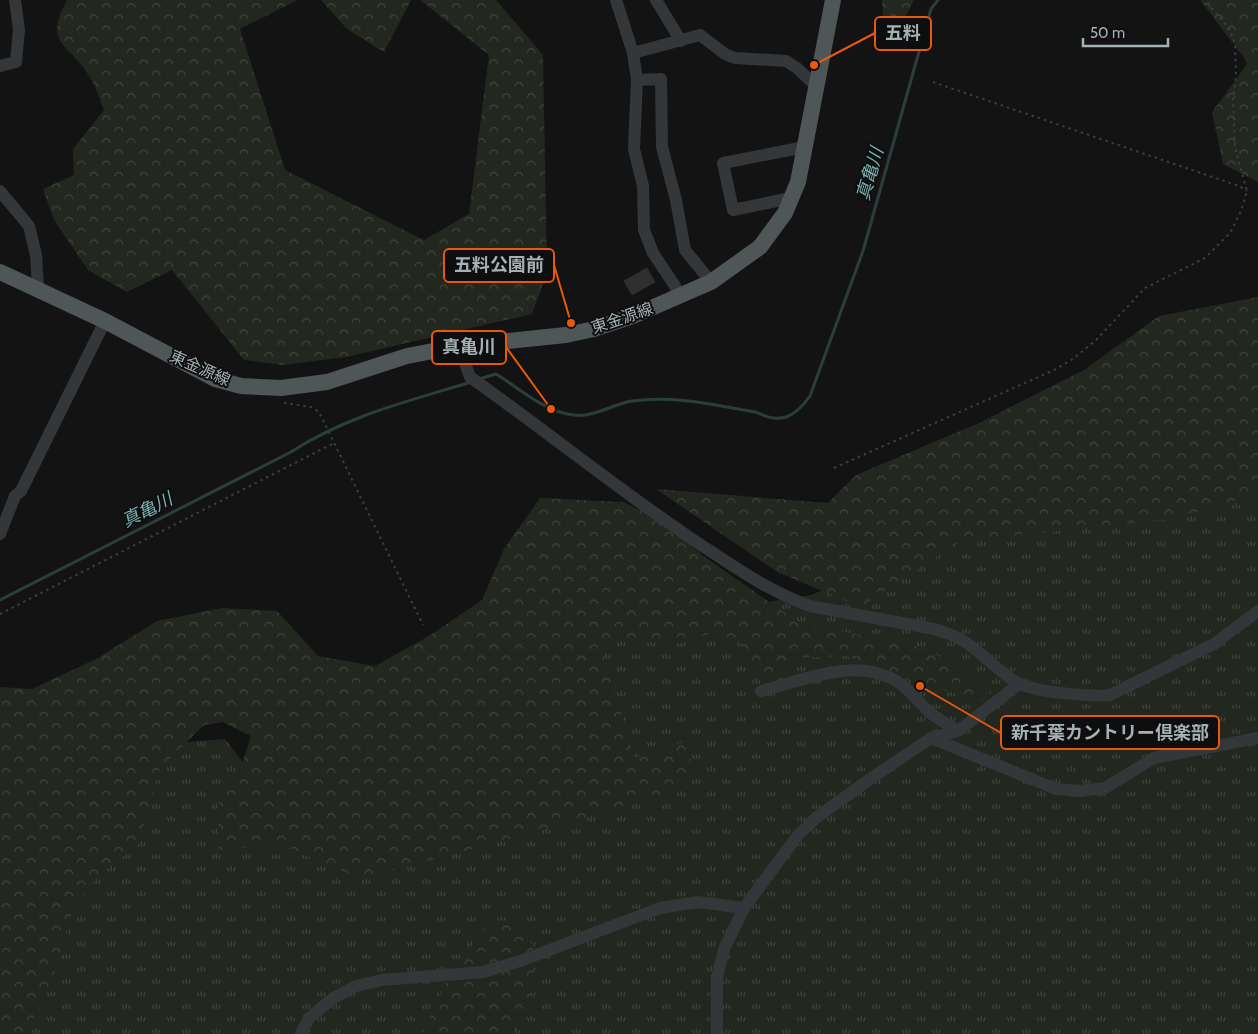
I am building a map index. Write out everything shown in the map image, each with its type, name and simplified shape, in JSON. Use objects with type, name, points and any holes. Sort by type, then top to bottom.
[{"type":"main road","name":"東金源線","points":[[0,272],[38,288],[105,321],[215,379],[241,386],[266,388],[327,382],[406,356],[459,346],[566,336],[594,329],[633,316],[711,282],[760,247],[785,213],[798,182],[818,88],[833,0]]},
{"type":"street","points":[[0,66],[16,62],[19,30],[15,0]]},
{"type":"street","points":[[616,0],[633,53],[637,80],[634,150],[643,186],[644,230],[652,253],[675,286],[679,297]]},
{"type":"street","points":[[656,0],[681,41]]},
{"type":"street","points":[[633,53],[700,35],[726,54],[735,58],[786,61],[797,68],[818,88]]},
{"type":"street","points":[[637,80],[661,79],[662,147],[676,200],[685,250],[711,282]]},
{"type":"street","points":[[791,198],[733,210],[724,163],[805,147]]},
{"type":"street","points":[[0,191],[29,226],[36,255],[38,288]]},
{"type":"street","points":[[0,534],[15,496],[21,491],[105,321]]},
{"type":"street","points":[[459,346],[470,377],[649,511],[755,580],[791,599],[810,606],[934,629],[961,639],[1019,684],[1042,690],[1110,696],[1214,644],[1258,611]]},
{"type":"street","points":[[761,691],[837,672],[863,670],[882,673],[902,685],[931,713],[958,731]]},
{"type":"street","points":[[717,1034],[717,976],[725,947],[744,908],[798,835],[817,817],[931,738],[958,731],[1019,684]]},
{"type":"street","points":[[931,738],[1056,789],[1079,791],[1105,788],[1154,758],[1258,738]]},
{"type":"street","points":[[301,1034],[309,1018],[333,998],[356,986],[382,980],[483,972],[522,960],[660,908],[698,902],[744,908]]},
{"type":"path","points":[[834,468],[1054,370],[1074,358],[1096,340],[1144,288],[1187,269],[1216,248],[1230,233],[1241,210],[1247,191],[1235,148],[1232,101],[1236,75],[1235,44],[1230,30],[1205,0]]},
{"type":"path","points":[[933,82],[1239,186],[1247,191]]},
{"type":"path","points":[[266,388],[269,395],[286,404],[302,405],[319,412],[424,625]]},
{"type":"path","points":[[0,614],[334,442]]},
{"type":"green space","points":[[67,0],[298,0],[240,29],[285,170],[424,240],[469,214],[489,55],[420,0],[496,0],[543,55],[547,273],[532,314],[346,357],[283,365],[244,360],[172,270],[127,292],[88,270],[54,220],[43,189],[74,175],[73,149],[104,110],[90,78],[66,49],[58,35],[57,26]]},
{"type":"green space","points":[[321,0],[411,0],[384,52],[347,29]]},
{"type":"green space","points":[[882,0],[914,0],[889,49],[870,34],[883,21]]},
{"type":"green space","points":[[1200,0],[1258,0],[1258,182],[1223,164],[1212,112],[1248,63]]},
{"type":"green space","points":[[1258,297],[1258,497],[1230,502],[1176,519],[960,541],[861,607],[777,572],[656,489],[828,503],[856,475],[979,423],[1084,370],[1159,316]]},
{"type":"green space","points":[[1258,420],[1258,1034],[0,1034],[136,746],[225,739],[287,820],[577,633],[811,595],[1022,510]]},
{"type":"green space","points":[[540,498],[623,502],[657,518],[705,557],[798,622],[928,649],[1023,713],[913,681],[845,656],[791,658],[783,699],[760,676],[739,640],[708,634],[682,643],[600,640],[634,758],[692,739],[689,786],[561,825],[360,879],[279,844],[219,850],[218,794],[241,767],[251,736],[223,722],[204,725],[160,768],[138,845],[98,876],[72,912],[49,990],[25,1034],[0,1034],[0,687],[32,689],[96,659],[157,621],[222,608],[277,611],[318,656],[375,666],[429,636],[482,600],[504,549]]},
{"type":"green space","points":[[517,920],[533,946],[534,987],[514,1034],[422,1034],[449,976],[490,921]]},
{"type":"building","points":[[647,268],[655,282],[632,295],[624,281]]},
{"type":"waterway","name":"真亀川","points":[[479,379],[496,374],[542,404],[573,415],[595,413],[632,401],[648,399],[710,404],[756,412],[773,418],[787,417],[793,414],[810,396],[863,251],[931,9],[938,0]]},
{"type":"waterway","name":"真亀川","points":[[0,600],[291,452],[312,439],[378,411],[471,382]]},
{"type":"place","name":"五料","points":[[814,65]]},
{"type":"place","name":"五料公園前","points":[[571,323]]},
{"type":"place","name":"真亀川","points":[[551,409]]},
{"type":"place","name":"新千葉カントリー倶楽部","points":[[920,686]]}]
